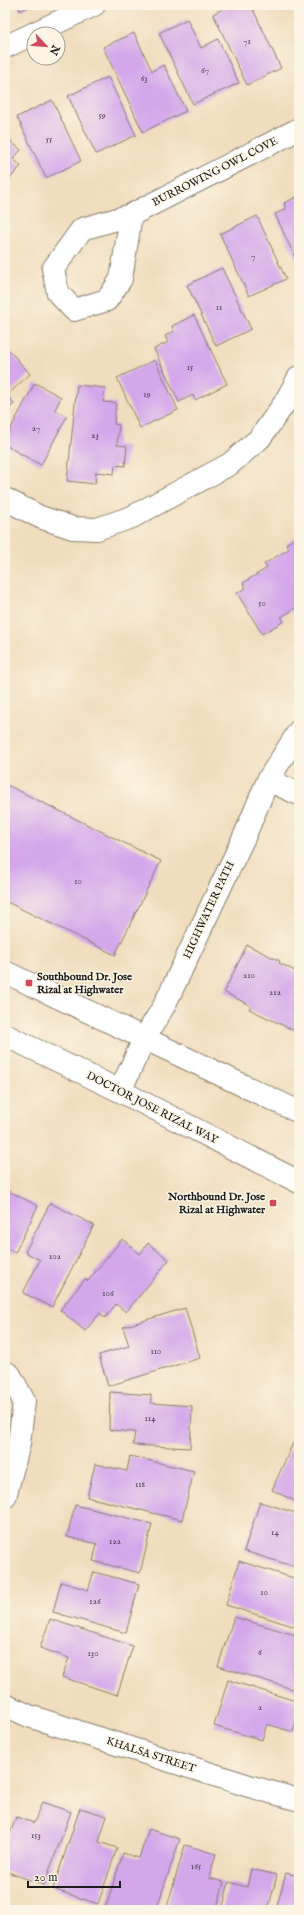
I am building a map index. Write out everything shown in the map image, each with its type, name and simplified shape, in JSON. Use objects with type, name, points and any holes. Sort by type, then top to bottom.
[{"type":"street","points":[[5,47],[94,5]]},
{"type":"street","name":"BURROWING OWL COVE","points":[[131,215],[299,129]]},
{"type":"street","points":[[5,499],[40,517],[73,528],[97,529],[132,517],[230,464],[260,438],[284,404],[299,377]]},
{"type":"street","name":"HIGHWATER PATH","points":[[120,1091],[145,1037],[174,984],[245,835],[268,780],[299,731]]},
{"type":"street","points":[[268,780],[299,794]]},
{"type":"street","points":[[5,972],[62,1000],[145,1037],[299,1112]]},
{"type":"street","name":"DOCTOR JOSE RIZAL WAY","points":[[5,1035],[120,1091],[299,1182]]},
{"type":"street","points":[[5,1372],[10,1375],[24,1401],[20,1444],[5,1498]]},
{"type":"street","name":"KHALSA STREET","points":[[5,1705],[29,1716],[299,1800]]},
{"type":"building","points":[[18,5],[32,5],[20,11]]},
{"type":"building","points":[[231,5],[251,5],[281,68],[247,85],[213,14]]},
{"type":"building","points":[[5,6],[9,13],[5,15]]},
{"type":"building","points":[[187,19],[201,48],[218,39],[239,83],[193,104],[159,33]]},
{"type":"building","points":[[134,33],[152,71],[164,65],[186,111],[143,132],[103,47]]},
{"type":"building","points":[[108,77],[136,135],[96,154],[68,96]]},
{"type":"building","points":[[52,100],[81,161],[46,178],[17,117]]},
{"type":"building","points":[[5,136],[21,150],[13,159],[21,166],[5,184]]},
{"type":"building","points":[[299,196],[299,266],[275,214],[286,209],[284,203]]},
{"type":"building","points":[[257,216],[286,279],[249,296],[220,234]]},
{"type":"building","points":[[222,268],[251,329],[216,346],[187,285]]},
{"type":"building","points":[[194,315],[227,384],[195,400],[193,395],[179,402],[154,349],[168,342],[165,336],[174,331],[172,326]]},
{"type":"building","points":[[8,349],[30,374],[7,395],[14,404],[5,412],[5,352]]},
{"type":"building","points":[[155,360],[178,410],[140,428],[117,378]]},
{"type":"building","points":[[35,383],[61,397],[55,410],[67,416],[41,465],[5,445],[5,439]]},
{"type":"building","points":[[77,385],[105,388],[103,402],[116,403],[114,424],[119,425],[117,445],[127,446],[125,466],[115,465],[114,474],[96,472],[95,484],[67,481]]},
{"type":"building","points":[[299,536],[299,606],[281,617],[284,621],[262,634],[237,593],[246,588],[243,583],[267,568],[264,564],[289,549],[286,544]]},
{"type":"building","points":[[5,784],[161,861],[115,955],[5,901]]},
{"type":"building","points":[[247,945],[280,961],[279,963],[299,973],[299,1033],[249,1009],[251,1006],[224,992]]},
{"type":"building","points":[[5,1189],[38,1206],[15,1253],[5,1247]]},
{"type":"building","points":[[50,1203],[94,1225],[52,1307],[23,1293],[40,1260],[25,1252]]},
{"type":"building","points":[[122,1239],[140,1254],[148,1243],[169,1260],[126,1312],[116,1304],[105,1318],[100,1313],[85,1331],[60,1310],[85,1279],[88,1281]]},
{"type":"building","points":[[185,1308],[200,1358],[108,1386],[99,1355],[129,1346],[123,1327]]},
{"type":"building","points":[[110,1392],[151,1395],[151,1403],[192,1406],[190,1448],[133,1445],[135,1432],[109,1430]]},
{"type":"building","points":[[293,1443],[299,1445],[299,1503],[272,1490]]},
{"type":"building","points":[[130,1456],[194,1471],[182,1520],[87,1497],[95,1464],[127,1471]]},
{"type":"building","points":[[260,1502],[299,1514],[299,1568],[244,1551]]},
{"type":"building","points":[[75,1505],[152,1524],[140,1573],[93,1561],[97,1544],[67,1537]]},
{"type":"building","points":[[239,1561],[297,1579],[299,1573],[299,1628],[226,1605]]},
{"type":"building","points":[[94,1572],[139,1584],[126,1633],[53,1612],[61,1582],[88,1590]]},
{"type":"building","points":[[234,1617],[299,1636],[299,1647],[296,1657],[299,1658],[299,1691],[218,1666]]},
{"type":"building","points":[[50,1619],[133,1646],[117,1695],[62,1677],[69,1658],[40,1648]]},
{"type":"building","points":[[228,1680],[299,1702],[299,1712],[293,1732],[267,1724],[262,1740],[214,1726]]},
{"type":"building","points":[[42,1802],[71,1812],[44,1885],[5,1871],[5,1847],[16,1817],[34,1823]]},
{"type":"building","points":[[80,1808],[107,1816],[99,1842],[117,1848],[98,1904],[53,1889]]},
{"type":"building","points":[[149,1829],[180,1839],[156,1910],[105,1909],[123,1853],[139,1858]]},
{"type":"building","points":[[185,1845],[216,1854],[209,1878],[224,1882],[216,1910],[166,1910]]},
{"type":"building","points":[[251,1869],[277,1875],[268,1910],[222,1910],[229,1882],[247,1887]]},
{"type":"building","points":[[286,1873],[299,1876],[299,1910],[276,1910]]},
{"type":"place","name":"Southbound Dr. Jose Rizal at Highwater","points":[[29,983]]},
{"type":"place","name":"Northbound Dr. Jose Rizal at Highwater","points":[[273,1203]]}]
